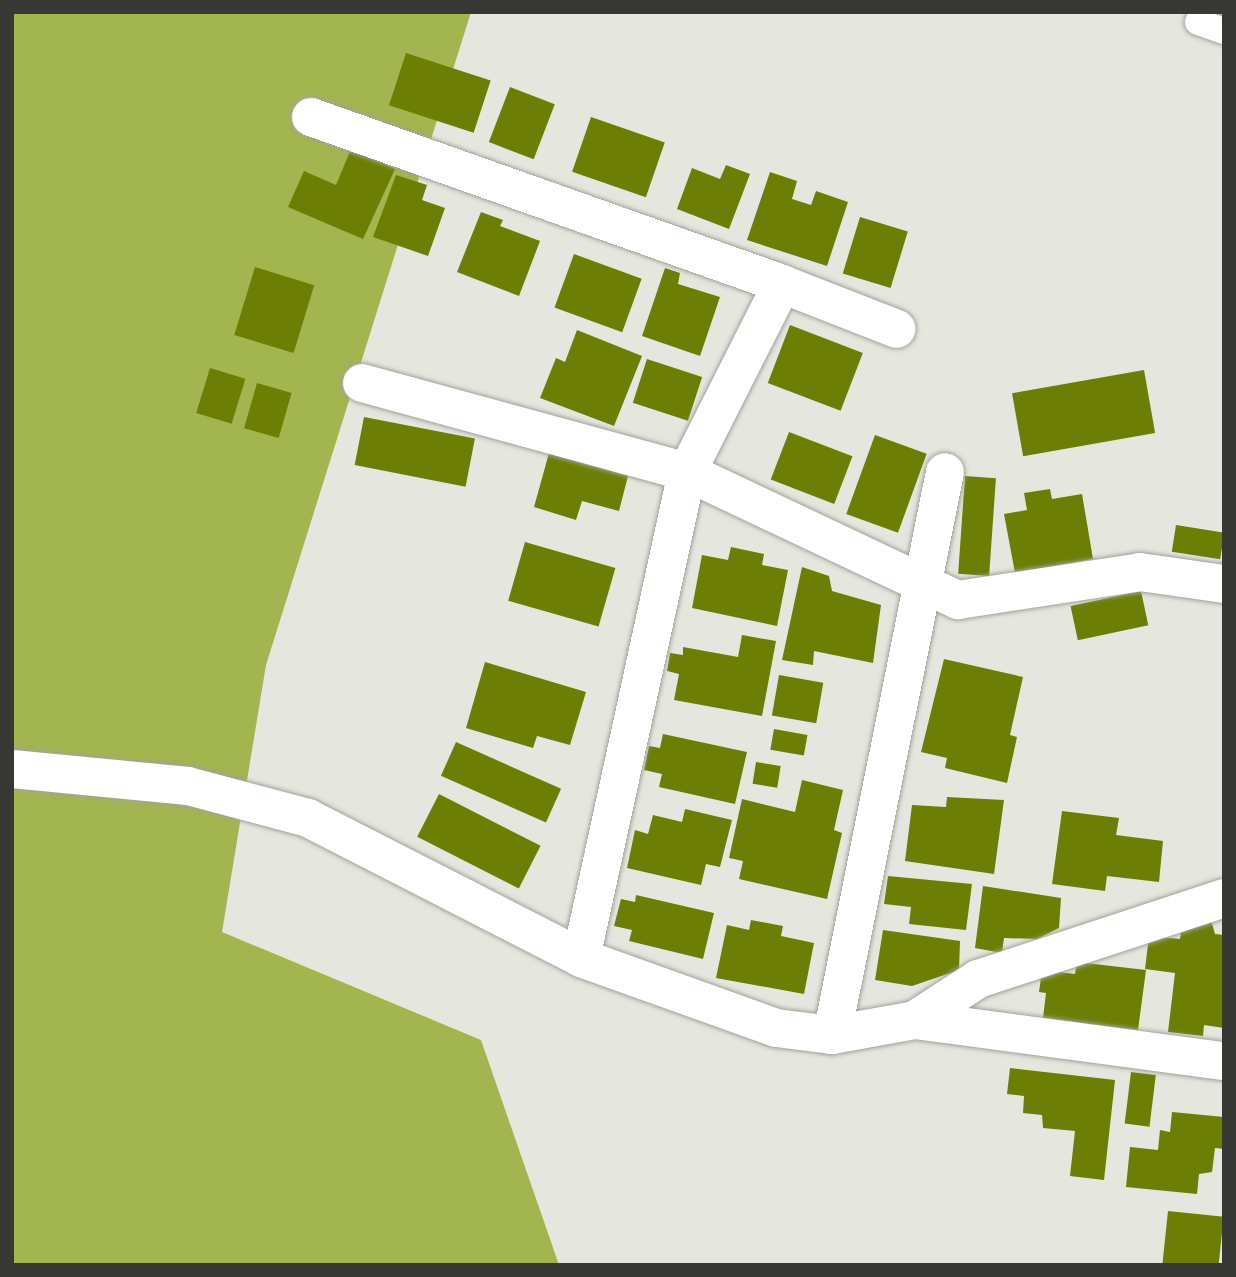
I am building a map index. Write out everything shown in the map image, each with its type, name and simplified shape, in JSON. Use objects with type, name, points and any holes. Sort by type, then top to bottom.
[{"type":"street","points":[[311,117],[782,284],[897,329]]},
{"type":"street","points":[[581,958],[687,472],[782,284]]},
{"type":"street","points":[[362,383],[687,472],[925,588],[958,600],[1140,572],[1224,584]]},
{"type":"street","points":[[832,1035],[925,588],[945,472]]},
{"type":"street","points":[[12,769],[188,786],[308,818],[581,958],[776,1028],[832,1035],[915,1020],[1224,1061]]},
{"type":"street","points":[[915,1020],[978,979],[1224,898]]},
{"type":"lane","points":[[1198,22],[1224,31]]},
{"type":"green space","points":[[12,12],[471,12],[266,665],[222,932],[481,1040],[559,1265],[12,1265]]},
{"type":"building","points":[[406,53],[491,81],[474,133],[389,105]]},
{"type":"building","points":[[510,87],[555,104],[534,159],[489,142]]},
{"type":"building","points":[[591,117],[665,142],[646,197],[572,172]]},
{"type":"building","points":[[351,149],[395,169],[363,239],[288,207],[304,171],[336,185]]},
{"type":"building","points":[[726,165],[750,174],[729,229],[677,209],[692,168],[720,179]]},
{"type":"building","points":[[770,172],[797,181],[792,199],[811,205],[816,191],[848,202],[827,266],[747,240]]},
{"type":"building","points":[[396,175],[427,185],[422,200],[445,208],[428,256],[373,237]]},
{"type":"building","points":[[481,212],[503,220],[500,226],[540,241],[519,296],[457,272]]},
{"type":"building","points":[[860,217],[908,232],[891,288],[843,273]]},
{"type":"building","points":[[574,254],[642,279],[622,332],[555,308]]},
{"type":"building","points":[[255,267],[314,285],[294,353],[234,335]]},
{"type":"building","points":[[665,268],[680,273],[678,284],[720,297],[700,356],[642,336]]},
{"type":"building","points":[[790,325],[863,353],[841,411],[768,383]]},
{"type":"building","points":[[577,330],[642,356],[614,426],[540,398],[556,358],[565,362]]},
{"type":"building","points":[[647,359],[702,377],[688,421],[633,403]]},
{"type":"building","points":[[210,368],[245,379],[232,424],[196,413]]},
{"type":"building","points":[[1144,370],[1155,433],[1023,456],[1012,393]]},
{"type":"building","points":[[257,383],[292,393],[279,438],[244,428]]},
{"type":"building","points":[[364,417],[475,439],[466,487],[355,465]]},
{"type":"building","points":[[789,432],[852,456],[834,504],[771,480]]},
{"type":"building","points":[[875,435],[927,454],[898,533],[846,514]]},
{"type":"building","points":[[549,453],[628,476],[619,511],[582,501],[576,520],[534,507]]},
{"type":"building","points":[[965,476],[996,478],[989,576],[958,574]]},
{"type":"building","points":[[1050,489],[1052,499],[1082,494],[1093,559],[1015,573],[1004,514],[1027,510],[1024,493]]},
{"type":"building","points":[[1176,525],[1224,533],[1220,559],[1172,552]]},
{"type":"building","points":[[525,542],[615,568],[599,627],[508,601]]},
{"type":"building","points":[[731,547],[764,554],[762,565],[788,570],[777,626],[692,608],[702,555],[728,560]]},
{"type":"building","points":[[802,567],[829,576],[832,591],[881,605],[873,663],[814,651],[813,665],[782,660]]},
{"type":"building","points":[[1141,591],[1148,625],[1078,640],[1071,606]]},
{"type":"building","points":[[742,635],[776,641],[762,716],[674,700],[679,674],[667,671],[670,653],[683,655],[683,647],[738,657]]},
{"type":"building","points":[[944,659],[1023,677],[1010,735],[1017,737],[1007,783],[945,768],[947,758],[921,752]]},
{"type":"building","points":[[485,662],[586,692],[570,745],[537,736],[533,748],[466,728]]},
{"type":"building","points":[[779,675],[823,683],[816,723],[772,715]]},
{"type":"building","points":[[774,729],[807,735],[804,756],[770,750]]},
{"type":"building","points":[[663,734],[747,752],[735,804],[659,787],[662,774],[644,770],[649,746],[660,748]]},
{"type":"building","points":[[456,742],[561,789],[546,823],[441,776]]},
{"type":"building","points":[[756,762],[781,766],[777,788],[753,784]]},
{"type":"building","points":[[802,780],[843,790],[834,830],[842,833],[827,899],[739,879],[743,861],[729,858],[742,799],[795,812]]},
{"type":"building","points":[[439,794],[541,846],[519,889],[417,837]]},
{"type":"building","points":[[947,797],[1004,800],[994,874],[905,861],[912,805],[946,807]]},
{"type":"building","points":[[685,809],[732,820],[720,867],[706,864],[701,885],[627,868],[635,830],[648,834],[653,815],[682,822]]},
{"type":"building","points":[[1062,811],[1119,818],[1116,835],[1163,841],[1159,882],[1107,876],[1105,891],[1052,884]]},
{"type":"building","points":[[888,876],[972,884],[966,930],[909,924],[911,907],[884,904]]},
{"type":"building","points":[[983,886],[1061,898],[1059,928],[1037,939],[1004,938],[1002,953],[975,948]]},
{"type":"building","points":[[636,895],[714,913],[703,959],[629,941],[632,930],[614,926],[621,899],[635,902]]},
{"type":"building","points":[[1210,917],[1215,934],[1224,935],[1224,1028],[1204,1025],[1203,1036],[1168,1032],[1175,973],[1145,969],[1149,936],[1180,939],[1182,925]]},
{"type":"building","points":[[751,920],[783,926],[781,936],[814,943],[804,994],[716,978],[727,925],[749,930]]},
{"type":"building","points":[[883,930],[960,941],[959,970],[912,986],[875,980]]},
{"type":"building","points":[[1077,962],[1146,970],[1138,1030],[1043,1018],[1046,993],[1039,992],[1042,970],[1075,974]]},
{"type":"building","points":[[1010,1068],[1115,1080],[1104,1180],[1070,1176],[1075,1131],[1043,1128],[1042,1115],[1023,1113],[1024,1096],[1007,1094]]},
{"type":"building","points":[[1131,1072],[1156,1075],[1149,1127],[1125,1124]]},
{"type":"building","points":[[1172,1112],[1224,1117],[1224,1149],[1215,1148],[1212,1172],[1199,1174],[1197,1194],[1126,1187],[1130,1147],[1158,1150],[1160,1130],[1170,1132]]},
{"type":"building","points":[[1168,1211],[1224,1217],[1219,1265],[1162,1265]]}]
